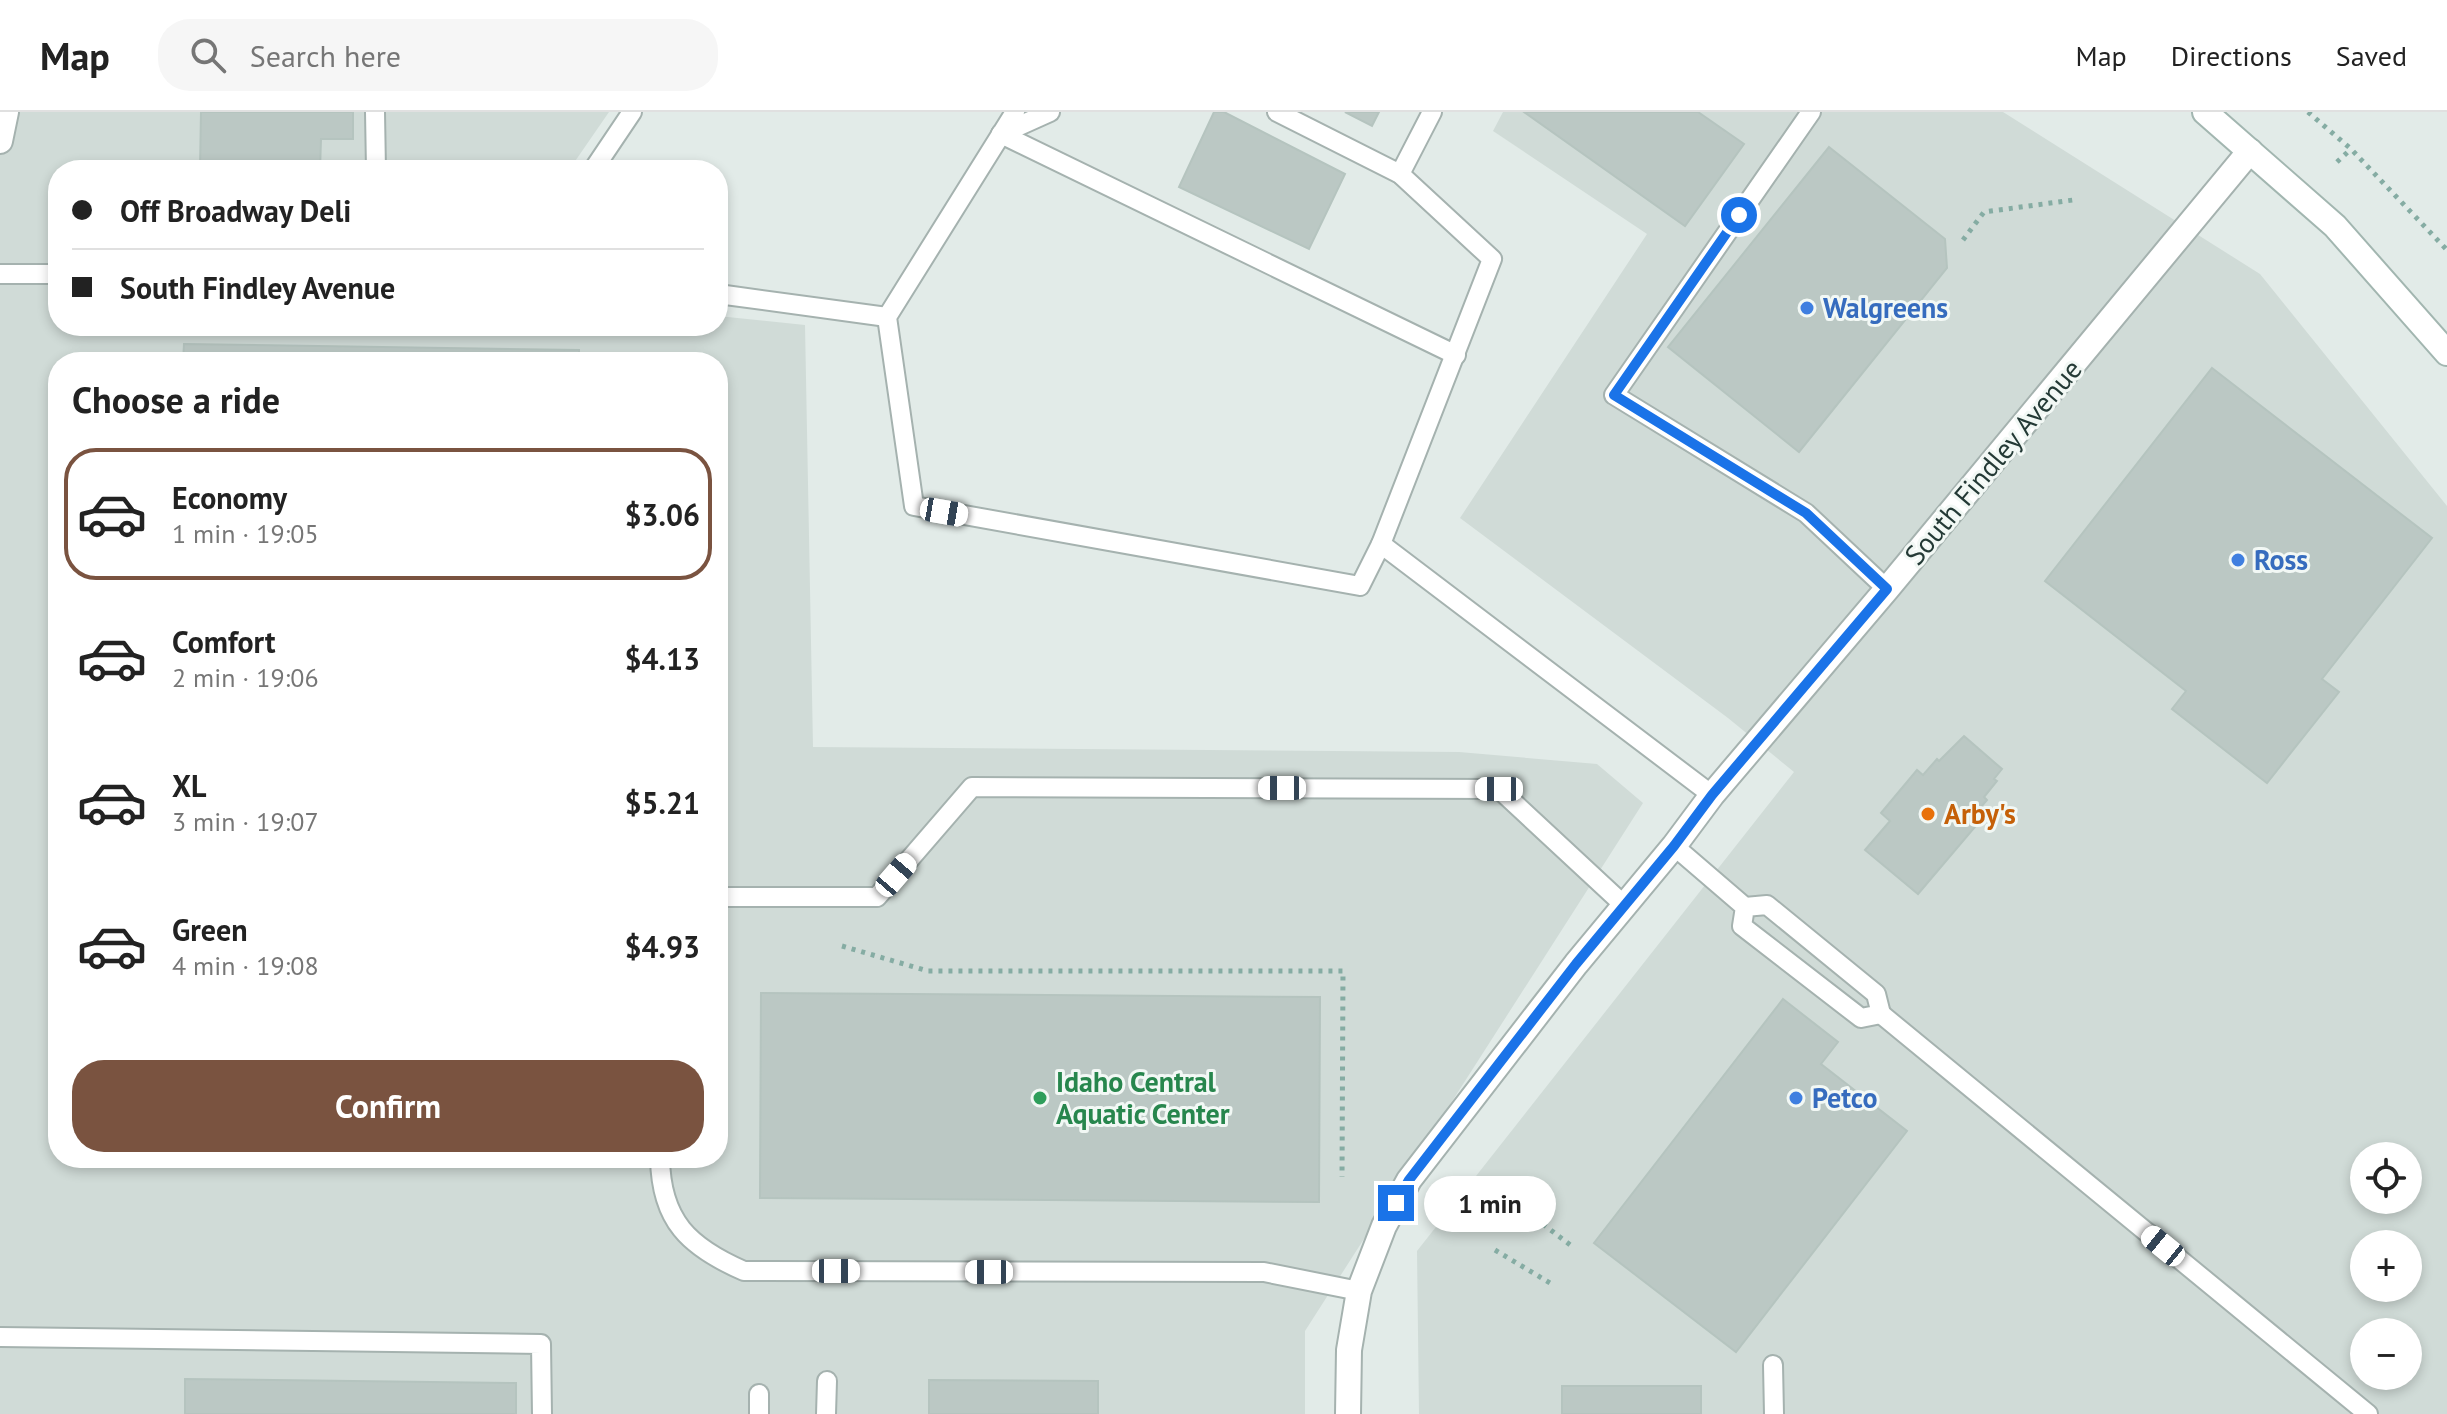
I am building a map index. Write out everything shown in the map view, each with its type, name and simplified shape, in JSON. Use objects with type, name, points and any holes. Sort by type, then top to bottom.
[{"type":"street","points":[[0,141],[6,112]]},
{"type":"street","points":[[2205,112],[2335,226],[2447,353]]},
{"type":"street","name":"South Findley Avenue","points":[[1348,1414],[1349,1350],[1359,1291],[1384,1226],[1409,1180],[1712,795],[2250,151]]},
{"type":"lane","points":[[375,112],[376,160]]},
{"type":"lane","points":[[600,160],[632,112]]},
{"type":"lane","points":[[1001,134],[1005,112]]},
{"type":"lane","points":[[1015,112],[887,317],[914,506],[1360,586],[1381,544],[1492,259],[1400,174],[1277,112]]},
{"type":"lane","points":[[1001,134],[1050,112]]},
{"type":"lane","points":[[1400,174],[1432,112]]},
{"type":"lane","points":[[1811,112],[1614,395],[1806,513],[1887,589]]},
{"type":"lane","points":[[1001,134],[1456,355]]},
{"type":"lane","points":[[0,274],[48,274]]},
{"type":"lane","points":[[728,295],[887,317]]},
{"type":"lane","points":[[1381,544],[1712,795]]},
{"type":"lane","points":[[728,897],[877,897],[972,787],[1499,789],[1625,906]]},
{"type":"lane","points":[[1674,846],[1745,907],[1767,905],[1876,994],[1881,1014],[2368,1414]]},
{"type":"lane","points":[[1745,907],[1742,926],[1861,1018],[1881,1014]]},
{"type":"lane","points":[[660,1168],[660,1186],[671,1215],[689,1239],[716,1259],[744,1271],[1264,1272],[1359,1291]]},
{"type":"lane","points":[[0,1337],[541,1344],[542,1414]]},
{"type":"lane","points":[[1773,1365],[1774,1414]]},
{"type":"lane","points":[[826,1414],[827,1381]]},
{"type":"lane","points":[[759,1394],[759,1414]]},
{"type":"path","points":[[2308,112],[2351,149],[2447,250]]},
{"type":"path","points":[[2337,162],[2351,149]]},
{"type":"path","points":[[1963,240],[1984,212],[2073,200]]},
{"type":"path","points":[[842,946],[928,971],[1343,971],[1342,1177]]},
{"type":"path","points":[[1527,1212],[1573,1247]]},
{"type":"path","points":[[1495,1250],[1550,1283]]},
{"type":"shaded area","points":[[0,112],[609,112],[576,160],[48,160],[48,336],[728,336],[728,317],[805,325],[813,747],[1459,752],[1597,764],[1643,803],[1305,1331],[1305,1414],[0,1414]]},
{"type":"shaded area","points":[[1503,112],[2003,112],[2260,274],[2447,506],[2447,1414],[1419,1414],[1417,1251],[1794,772],[1728,718],[1460,518],[1647,234],[1493,131]]},
{"type":"building","points":[[201,112],[353,112],[353,139],[321,139],[320,160],[200,160]]},
{"type":"building","points":[[1214,112],[1224,112],[1345,174],[1309,249],[1179,187]]},
{"type":"building","points":[[1345,112],[1379,112],[1372,126]]},
{"type":"building","points":[[1524,112],[1698,112],[1744,144],[1685,226]]},
{"type":"building","name":"Walgreens","points":[[1829,147],[1945,239],[1947,268],[1799,452],[1668,347]]},
{"type":"building","points":[[184,344],[579,350],[579,352],[184,352]]},
{"type":"building","name":"Ross","points":[[2212,368],[2432,538],[2322,679],[2339,692],[2267,783],[2172,709],[2186,691],[2045,581]]},
{"type":"building","name":"Arby's","points":[[1964,736],[2002,769],[1984,797],[1987,800],[1973,816],[1980,821],[1918,894],[1865,850],[1890,821],[1881,813],[1917,770],[1923,775]]},
{"type":"building","name":"Idaho Central Aquatic Center","points":[[761,993],[1320,997],[1319,1202],[760,1198]]},
{"type":"building","points":[[1783,999],[1838,1042],[1821,1064],[1907,1131],[1736,1352],[1594,1243]]},
{"type":"building","points":[[185,1379],[516,1383],[516,1414],[185,1414]]},
{"type":"building","points":[[929,1380],[1098,1381],[1098,1414],[929,1414]]},
{"type":"building","points":[[1562,1386],[1701,1386],[1701,1414],[1562,1414]]},
{"type":"place","name":"Walgreens","points":[[1807,308]]},
{"type":"place","name":"Ross","points":[[2238,560]]},
{"type":"place","name":"Arby's","points":[[1928,814]]},
{"type":"place","name":"Idaho Central Aquatic Center","points":[[1040,1098]]},
{"type":"place","name":"Petco","points":[[1796,1098]]},
{"type":"route","points":[[1396,1203],[1409,1180],[1576,964],[1712,795],[1887,589],[1806,513],[1614,395],[1739,215]]}]
